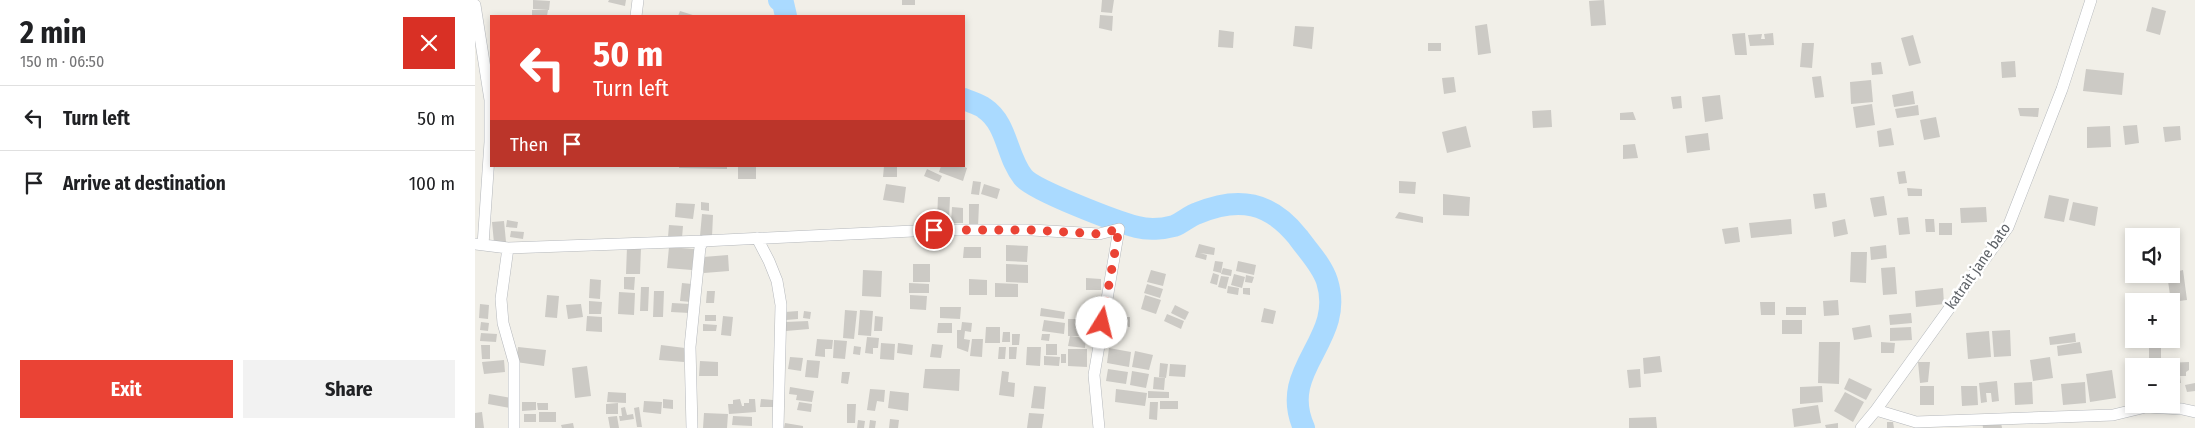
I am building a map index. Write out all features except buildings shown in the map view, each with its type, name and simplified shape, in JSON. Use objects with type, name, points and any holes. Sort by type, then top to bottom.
[{"type":"street","points":[[636,15],[638,0]]},
{"type":"street","name":"katrait jane bato","points":[[1861,428],[2008,227],[2062,89],[2091,0]]},
{"type":"street","points":[[475,5],[487,55],[490,108],[479,245],[508,248],[934,230],[1032,230],[1099,234],[1119,229],[1094,375],[1099,428]]},
{"type":"street","points":[[757,238],[777,281],[781,305],[778,428]]},
{"type":"street","points":[[692,428],[689,347],[700,246],[703,241]]},
{"type":"street","points":[[508,248],[501,299],[503,323],[514,362],[514,428]]},
{"type":"street","points":[[1876,410],[1917,422],[2113,416],[2146,407],[2181,409],[2195,412]]},
{"type":"waterway","points":[[779,0],[783,3],[786,15]]},
{"type":"waterway","points":[[965,99],[982,107],[992,115],[1002,131],[1017,169],[1030,183],[1042,190],[1112,219],[1146,229],[1165,228],[1174,226],[1195,214],[1213,208],[1240,204],[1253,205],[1265,210],[1287,225],[1322,269],[1327,281],[1330,302],[1328,321],[1304,371],[1299,388],[1298,407],[1304,428]]},
{"type":"route","points":[[934,230],[1032,230],[1099,234],[1119,229],[1102,323]]}]
